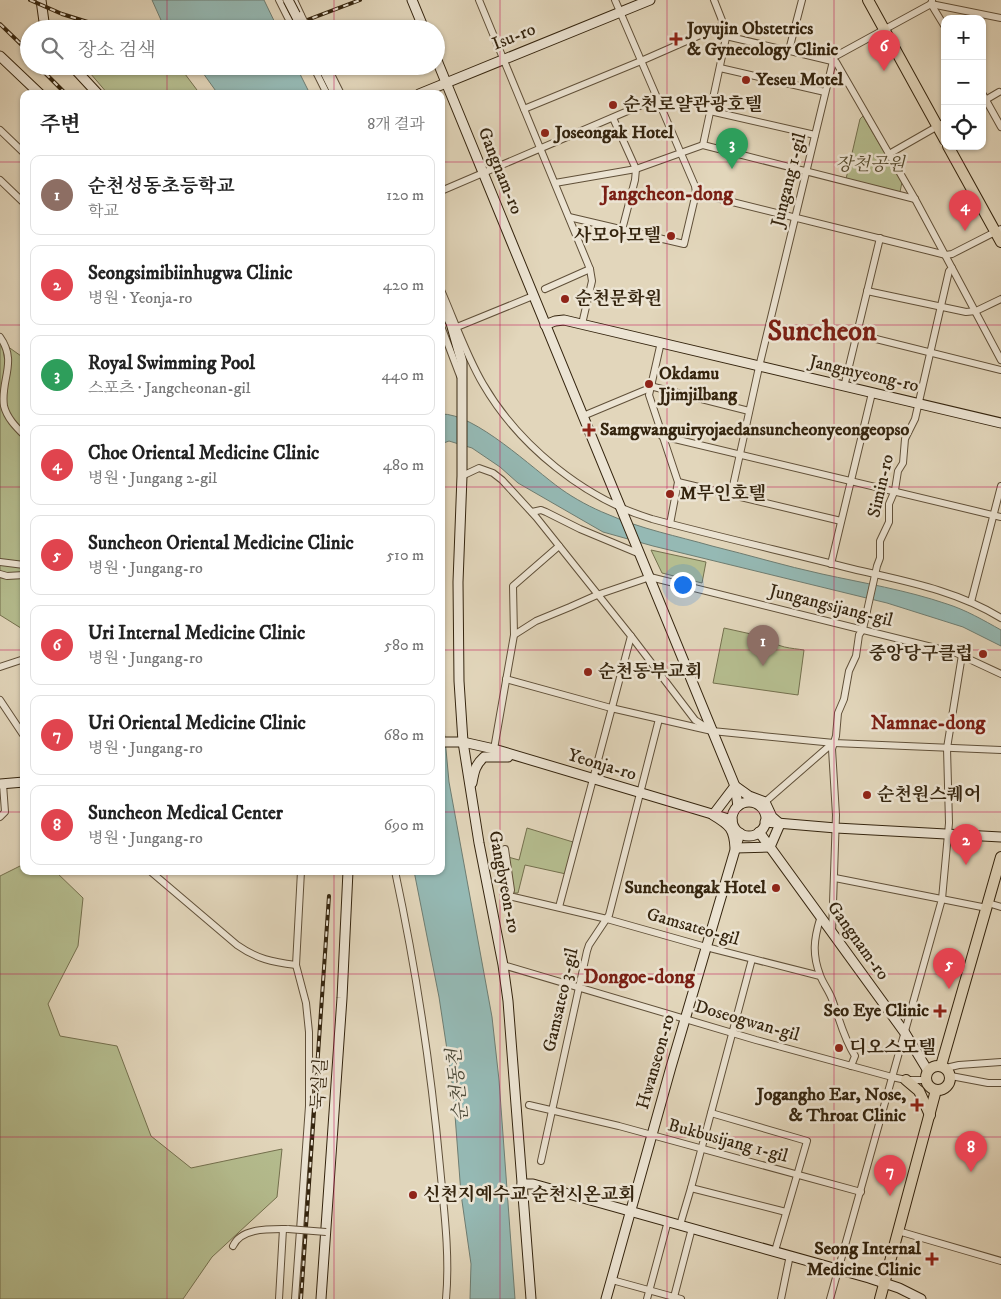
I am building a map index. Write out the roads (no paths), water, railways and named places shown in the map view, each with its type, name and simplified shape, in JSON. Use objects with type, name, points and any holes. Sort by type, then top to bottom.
[{"type":"main road","points":[[41,0],[44,20]]},
{"type":"main road","points":[[287,0],[297,20]]},
{"type":"main road","points":[[412,0],[420,20]]},
{"type":"main road","name":"Isu-ro","points":[[428,90],[650,0]]},
{"type":"main road","points":[[868,0],[941,124]]},
{"type":"main road","points":[[0,56],[36,90]]},
{"type":"main road","points":[[80,75],[94,90]]},
{"type":"main road","points":[[324,75],[332,90]]},
{"type":"main road","name":"Gangnam-ro","points":[[443,75],[641,554]]},
{"type":"main road","points":[[950,150],[998,230],[1001,242]]},
{"type":"main road","name":"Gangbyeon-ro","points":[[445,317],[461,380],[462,473],[458,592],[459,681],[463,742],[508,1002],[531,1299]]},
{"type":"main road","name":"Jangmyeong-ro","points":[[545,325],[564,320],[1001,423]]},
{"type":"main road","points":[[641,554],[735,786],[738,806]]},
{"type":"main road","name":"Yeonja-ro","points":[[445,742],[463,742],[494,749],[732,820]]},
{"type":"main road","points":[[471,791],[474,769],[484,757],[523,758]]},
{"type":"main road","points":[[1,784],[20,782]]},
{"type":"main road","points":[[735,786],[762,804],[780,824]]},
{"type":"main road","points":[[735,786],[713,814],[734,833],[735,848],[770,847],[780,824]]},
{"type":"main road","points":[[746,803],[762,804],[765,822],[759,832],[750,836],[736,830],[732,815],[738,806],[746,803]]},
{"type":"main road","points":[[765,822],[1001,837]]},
{"type":"main road","name":"Gangnam-ro","points":[[759,832],[905,1033],[927,1075]]},
{"type":"main road","name":"Hwanseon-ro","points":[[606,1299],[740,833]]},
{"type":"main road","points":[[946,1070],[934,1066],[927,1075],[931,1088],[936,1090],[945,1088],[948,1085],[946,1070],[1001,857]]},
{"type":"main road","name":"둑실길","points":[[321,1299],[342,998],[348,875]]},
{"type":"main road","points":[[906,1080],[919,1091],[930,1115]]},
{"type":"main road","points":[[879,1298],[936,1090]]},
{"type":"main road","points":[[522,1184],[533,1184],[884,1282],[921,1299]]},
{"type":"street","points":[[279,0],[288,18],[300,18],[302,15]]},
{"type":"street","points":[[294,0],[304,20]]},
{"type":"street","points":[[479,0],[590,269],[591,285],[582,324]]},
{"type":"street","points":[[569,217],[684,244],[696,193],[682,152],[615,0]]},
{"type":"street","points":[[703,145],[726,36],[714,0]]},
{"type":"street","points":[[789,50],[802,0]]},
{"type":"street","points":[[833,61],[834,57],[931,2],[1001,18]]},
{"type":"street","points":[[931,2],[941,20]]},
{"type":"street","points":[[524,109],[723,25]]},
{"type":"street","points":[[726,36],[836,62],[946,255],[1001,360]]},
{"type":"street","name":"Jungang 1-gil","points":[[731,495],[759,367],[833,61]]},
{"type":"street","points":[[720,68],[826,92]]},
{"type":"street","points":[[318,75],[325,90]]},
{"type":"street","points":[[332,75],[339,90]]},
{"type":"street","points":[[986,100],[1000,93],[1001,84]]},
{"type":"street","points":[[445,189],[658,98]]},
{"type":"street","points":[[986,104],[1001,127]]},
{"type":"street","points":[[710,110],[815,135]]},
{"type":"street","points":[[613,118],[636,169],[622,230]]},
{"type":"street","points":[[889,154],[941,124]]},
{"type":"street","points":[[0,130],[20,149]]},
{"type":"street","points":[[555,183],[636,169],[703,145],[807,170],[914,199]]},
{"type":"street","points":[[0,180],[20,199]]},
{"type":"street","points":[[696,193],[946,255],[952,254],[998,230]]},
{"type":"street","points":[[844,387],[880,238]]},
{"type":"street","name":"Simin-ro","points":[[832,933],[836,828],[832,749],[836,736],[838,713],[844,698],[849,671],[855,660],[859,636],[863,629],[880,558],[880,541],[889,522],[889,506],[895,490],[898,471],[904,463],[905,439],[915,419],[952,268]]},
{"type":"street","points":[[545,289],[590,269]]},
{"type":"street","points":[[867,291],[966,312],[976,311],[1001,299]]},
{"type":"street","points":[[457,327],[533,296]]},
{"type":"street","points":[[445,299],[469,358],[496,404],[542,455],[570,478],[622,511],[955,595],[1001,618]]},
{"type":"street","points":[[445,312],[457,327]]},
{"type":"street","points":[[856,334],[1001,370]]},
{"type":"street","points":[[0,337],[7,350],[9,359],[3,390],[4,407],[10,420],[20,431]]},
{"type":"street","points":[[445,337],[461,380]]},
{"type":"street","points":[[661,342],[649,395],[678,482],[670,524]]},
{"type":"street","points":[[583,416],[650,387],[749,411]]},
{"type":"street","points":[[832,564],[872,393]]},
{"type":"street","points":[[662,436],[895,490],[1001,517]]},
{"type":"street","points":[[462,473],[479,468],[493,473],[532,512],[695,720],[712,731]]},
{"type":"street","points":[[678,482],[841,521]]},
{"type":"street","points":[[971,602],[1001,486]]},
{"type":"street","points":[[532,512],[541,510],[580,529],[641,554]]},
{"type":"street","points":[[494,749],[514,635],[513,586],[559,546]]},
{"type":"street","points":[[0,562],[20,564]]},
{"type":"street","points":[[0,574],[7,576],[20,575]]},
{"type":"street","points":[[514,635],[536,621],[597,595],[650,577]]},
{"type":"street","name":"Jungangsijang-gil","points":[[650,577],[962,655],[1001,674]]},
{"type":"street","points":[[559,907],[630,636]]},
{"type":"street","points":[[830,1299],[942,899],[948,834],[947,748],[962,655]]},
{"type":"street","points":[[0,667],[20,660]]},
{"type":"street","points":[[506,680],[611,708],[712,731],[834,743],[1001,750]]},
{"type":"street","points":[[0,700],[20,730]]},
{"type":"street","name":"Gamsateo 3-gil","points":[[540,1161],[589,944],[607,919],[659,719]]},
{"type":"street","points":[[762,804],[834,743]]},
{"type":"street","points":[[0,817],[5,812],[1,784]]},
{"type":"street","name":"Gamsateo-gil","points":[[505,849],[510,890],[509,896],[607,919],[820,976]]},
{"type":"street","points":[[155,875],[252,955],[296,965]]},
{"type":"street","points":[[295,1299],[308,1106],[309,1032],[306,1003],[296,965],[301,875]]},
{"type":"street","points":[[397,875],[421,1012],[436,1123],[446,1248],[446,1299]]},
{"type":"street","points":[[835,878],[942,899],[1001,907]]},
{"type":"street","points":[[820,918],[814,945],[820,976],[833,1001],[843,1034],[855,1056],[851,1066]]},
{"type":"street","points":[[680,1224],[752,959]]},
{"type":"street","name":"Doseogwan-gil","points":[[503,966],[578,986],[732,1033],[892,1077],[906,1080],[927,1075]]},
{"type":"street","points":[[946,1070],[959,1065],[1001,1062]]},
{"type":"street","points":[[946,1070],[988,1083],[1001,1083]]},
{"type":"street","name":"Bukbusijang 1-gil","points":[[529,1105],[861,1192]]},
{"type":"street","points":[[711,1113],[808,1141],[775,1251]]},
{"type":"street","points":[[691,1188],[786,1212]]},
{"type":"street","points":[[647,1299],[668,1222]]},
{"type":"street","points":[[674,1297],[692,1228]]},
{"type":"street","points":[[233,1246],[238,1238],[247,1233],[268,1229],[326,1232]]},
{"type":"street","points":[[279,1299],[285,1229]]},
{"type":"street","points":[[898,1231],[1001,1261]]},
{"type":"street","points":[[781,1299],[790,1255]]},
{"type":"street","points":[[612,1280],[681,1299]]},
{"type":"water","points":[[152,0],[264,0],[274,20],[161,20]]},
{"type":"water","points":[[204,75],[300,75],[308,90],[215,90]]},
{"type":"water","points":[[445,415],[470,422],[487,432],[566,493],[607,514],[646,528],[712,546],[947,604],[968,612],[1001,630],[1001,646],[963,627],[887,603],[603,532],[518,483],[500,467],[472,448],[449,441],[445,442]]},
{"type":"water","name":"순천동천","points":[[445,738],[449,782],[492,1017],[499,1080],[515,1299],[470,1299],[471,1264],[461,1194],[453,1089],[439,997],[415,875],[445,875]]},
{"type":"railway","points":[[30,0],[81,20]]},
{"type":"railway","points":[[307,20],[360,0]]},
{"type":"railway","points":[[0,24],[20,43]]},
{"type":"railway","points":[[47,75],[62,90]]},
{"type":"railway","points":[[301,1299],[329,896]]},
{"type":"place","name":"Joyujin Obstetrics & Gynecology Clinic","points":[[676,39]]},
{"type":"place","name":"Uri Internal Medicine Clinic","points":[[884,71]]},
{"type":"place","name":"Yeseu Motel","points":[[746,80]]},
{"type":"place","name":"순천로얄관광호텔","points":[[613,105]]},
{"type":"place","name":"Joseongak Hotel","points":[[545,133]]},
{"type":"place","name":"Royal Swimming Pool","points":[[732,169]]},
{"type":"place","name":"Choe Oriental Medicine Clinic","points":[[965,231]]},
{"type":"place","name":"사모아모텔","points":[[671,236]]},
{"type":"place","name":"순천문화원","points":[[565,299]]},
{"type":"place","name":"Okdamu Jjimjilbang","points":[[649,384]]},
{"type":"place","name":"Samgwanguiryojaedansuncheonyeongeopso","points":[[589,430]]},
{"type":"place","name":"M무인호텔","points":[[670,494]]},
{"type":"place","name":"중앙당구클럽","points":[[983,654]]},
{"type":"place","name":"순천성동초등학교","points":[[763,666]]},
{"type":"place","name":"순천동부교회","points":[[588,672]]},
{"type":"place","name":"순천원스퀘어","points":[[867,795]]},
{"type":"place","name":"Seongsimibiinhugwa Clinic","points":[[966,865]]},
{"type":"place","name":"Suncheongak Hotel","points":[[776,888]]},
{"type":"place","name":"Suncheon Oriental Medicine Clinic","points":[[949,989]]},
{"type":"place","name":"Seo Eye Clinic","points":[[940,1011]]},
{"type":"place","name":"디오스모텔","points":[[839,1048]]},
{"type":"place","name":"Jogangho Ear, Nose, & Throat Clinic","points":[[917,1105]]},
{"type":"place","name":"Suncheon Medical Center","points":[[971,1172]]},
{"type":"place","name":"신천지예수교 순천시온교회","points":[[413,1195]]},
{"type":"place","name":"Uri Oriental Medicine Clinic","points":[[890,1196]]},
{"type":"place","name":"Seong Internal Medicine Clinic","points":[[932,1259]]},
{"type":"district","name":"Jangcheon-dong","points":[[667,194]]},
{"type":"district","name":"Suncheon","points":[[822,331]]},
{"type":"district","name":"Namnae-dong","points":[[928,723]]},
{"type":"district","name":"Dongoe-dong","points":[[639,977]]},
{"type":"park label","name":"장천공원","points":[[870,165]]}]
